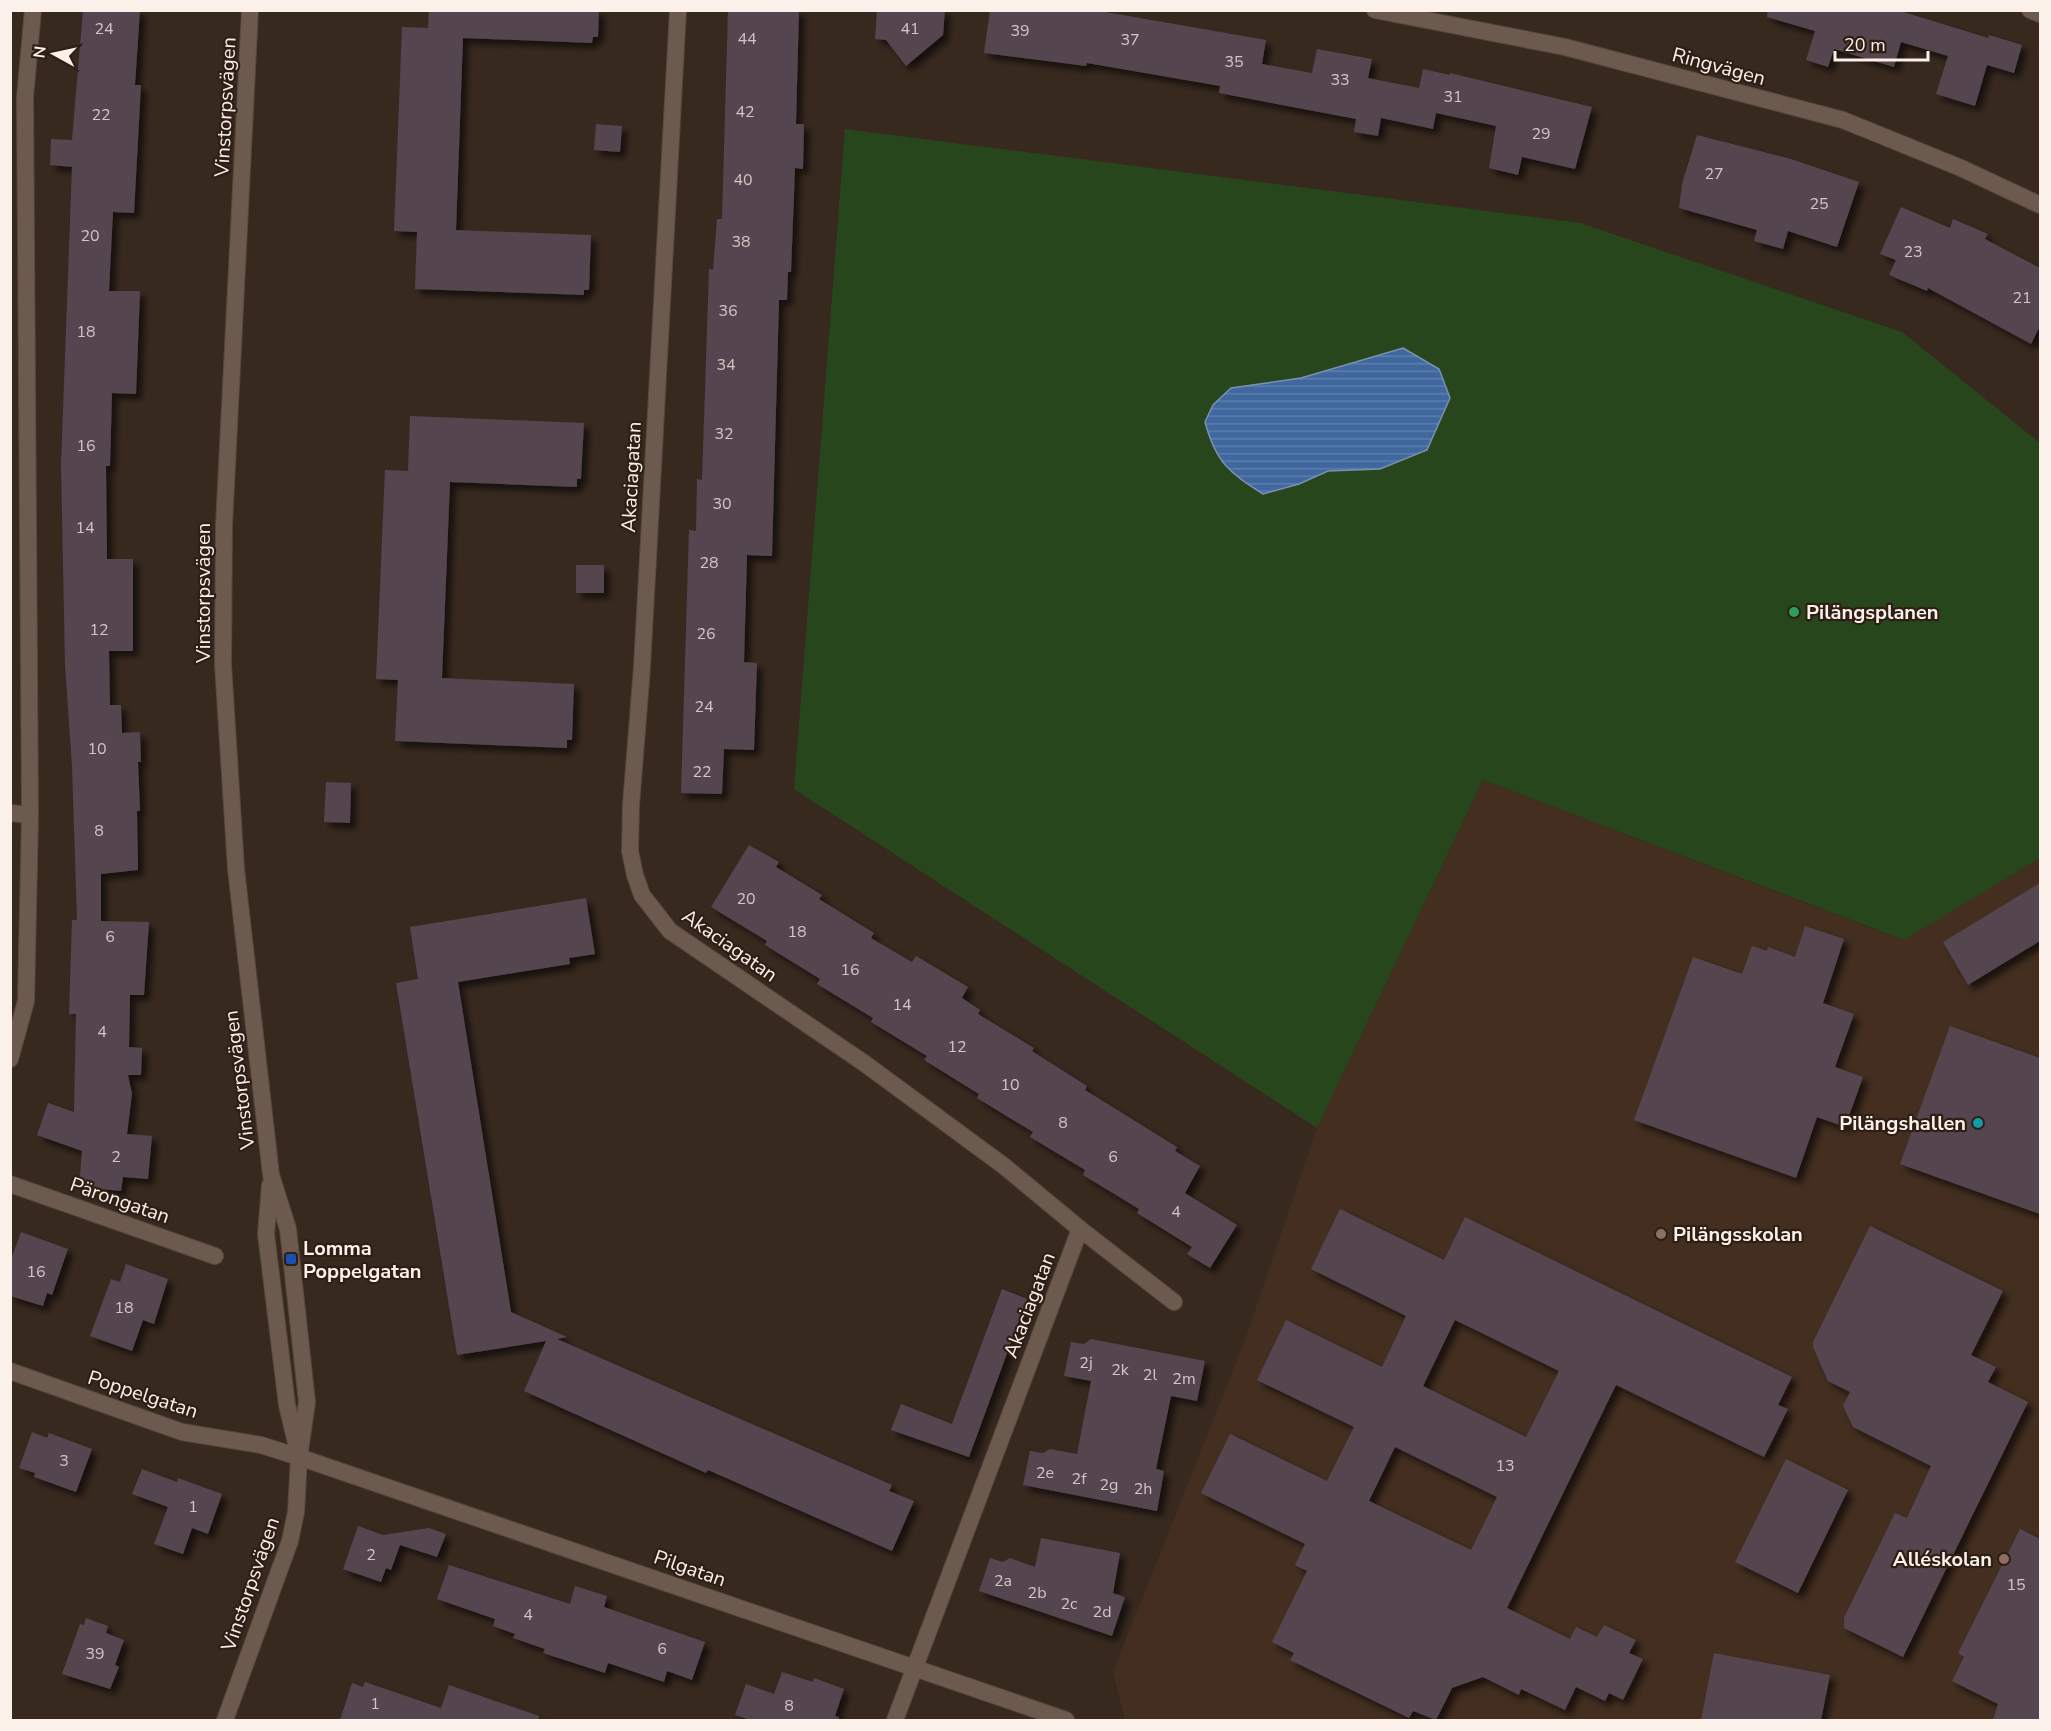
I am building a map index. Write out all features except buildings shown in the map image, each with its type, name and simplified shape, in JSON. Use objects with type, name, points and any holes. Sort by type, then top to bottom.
[{"type":"street","points":[[10,1059],[26,1001],[30,815],[17,96],[33,10]]},
{"type":"street","name":"Vinstorpsvägen","points":[[225,1720],[290,1541],[296,1512],[299,1457],[286,1405],[266,1234],[271,1175],[236,869],[223,664],[224,525],[250,10]]},
{"type":"street","name":"Akaciagatan","points":[[678,10],[642,655],[631,805],[630,851],[635,875],[642,895],[670,931],[864,1063],[1004,1166],[1080,1229],[895,1720]]},
{"type":"street","name":"Ringvägen","points":[[1374,10],[1565,47],[1843,120],[1961,168],[2040,205]]},
{"type":"street","points":[[2030,10],[2040,14]]},
{"type":"street","points":[[10,813],[30,815]]},
{"type":"street","name":"Pärongatan","points":[[10,1184],[215,1256]]},
{"type":"street","points":[[1080,1229],[1174,1302]]},
{"type":"street","name":"Poppelgatan","points":[[10,1371],[182,1432],[261,1445],[299,1457]]},
{"type":"street","name":"Pilgatan","points":[[299,1457],[1066,1720]]},
{"type":"shaded area","name":"Pilängsskolan","points":[[1483,780],[1903,940],[2040,858],[2040,1720],[1125,1720],[1113,1672],[1245,1340],[1317,1128]]},
{"type":"green space","points":[[845,129],[1580,223],[1902,332],[2040,443],[2040,858],[1904,940],[1483,780],[1317,1128],[794,789]]},
{"type":"water","points":[[1403,348],[1439,369],[1450,398],[1427,450],[1380,469],[1328,471],[1299,484],[1263,494],[1233,473],[1219,457],[1205,422],[1213,405],[1231,388],[1301,378]]},
{"type":"place","name":"Pilängsplanen","points":[[1794,612]]},
{"type":"place","name":"Pilängshallen","points":[[1978,1123]]},
{"type":"place","name":"Pilängsskolan","points":[[1661,1234]]},
{"type":"place","name":"Lomma Poppelgatan","points":[[291,1259]]},
{"type":"place","name":"Alléskolan","points":[[2004,1559]]}]
